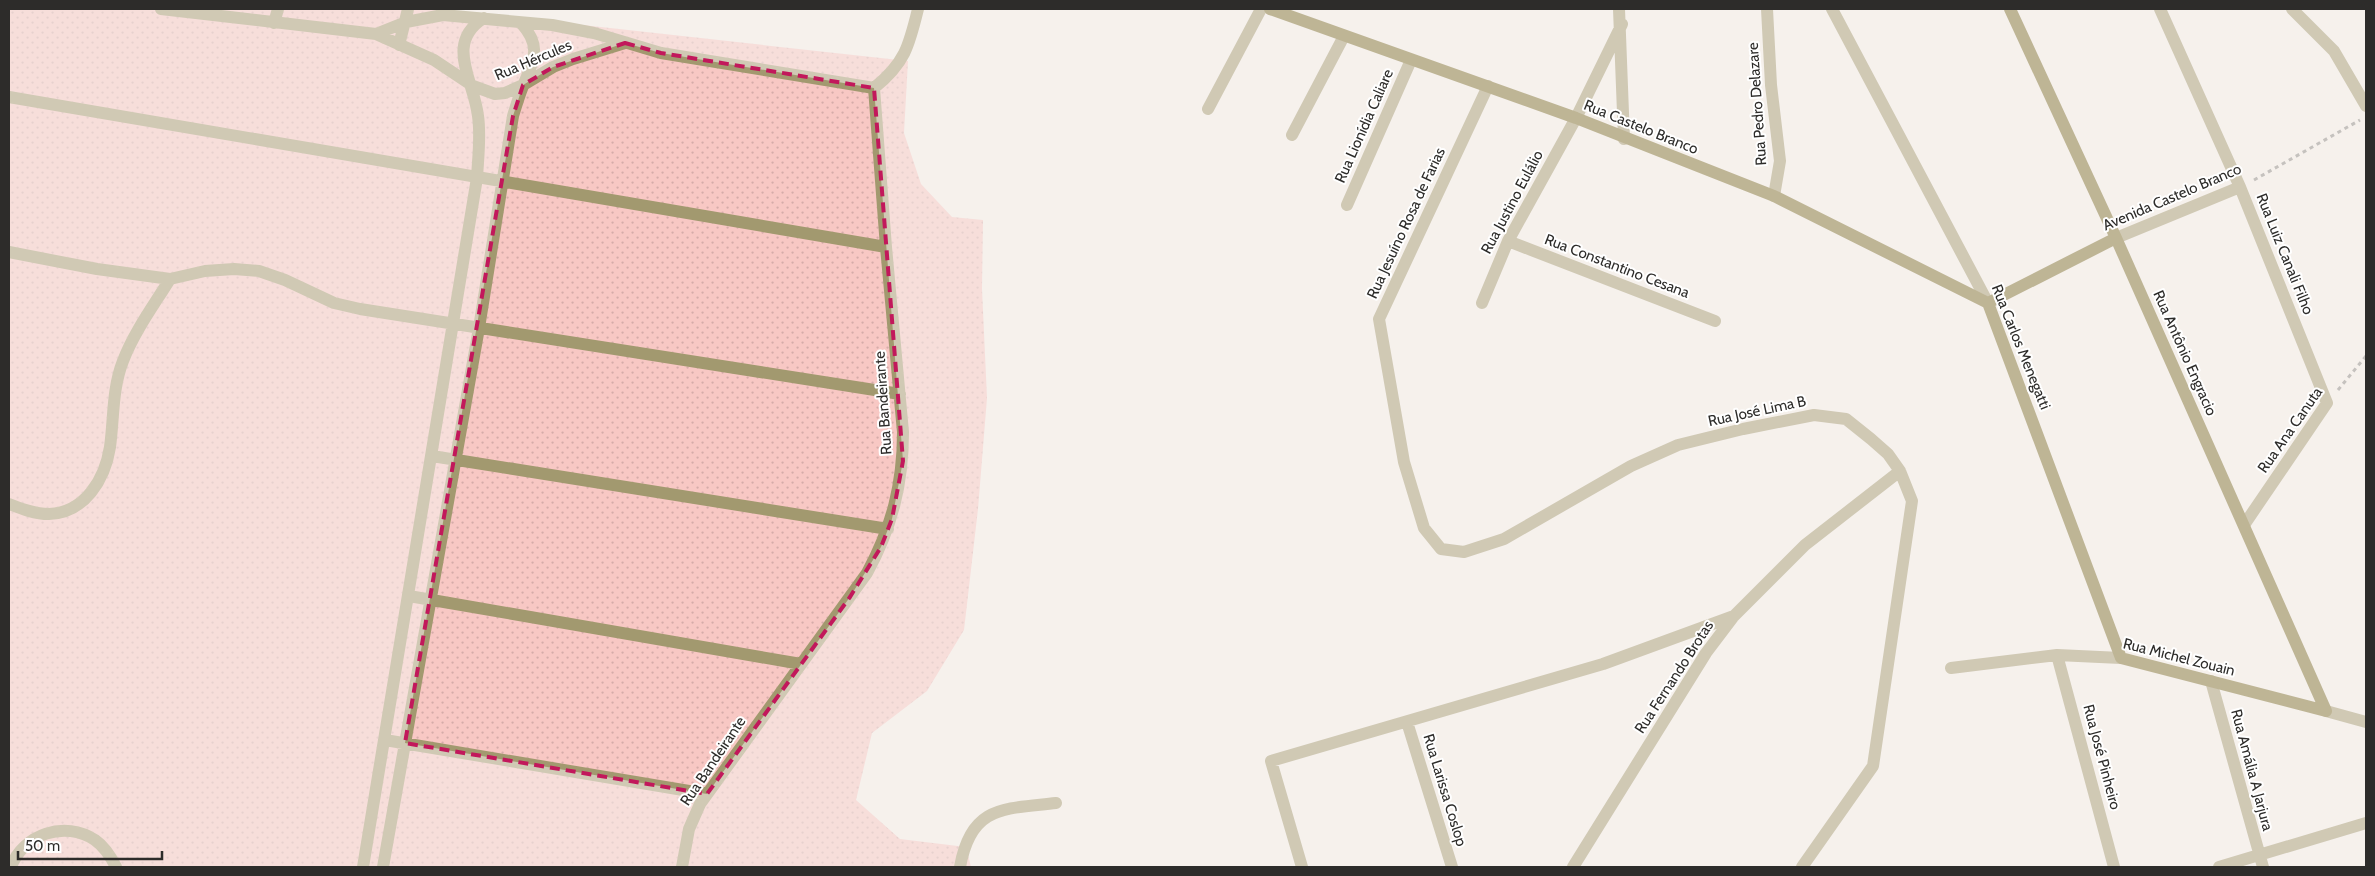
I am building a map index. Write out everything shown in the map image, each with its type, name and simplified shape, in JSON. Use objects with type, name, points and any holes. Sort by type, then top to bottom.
[{"type":"street","name":"Rua Hércules","points":[[161,9],[376,34],[434,60],[472,86],[495,94],[505,93],[523,85],[553,67],[626,43]]},
{"type":"street","points":[[274,23],[278,9]]},
{"type":"street","points":[[399,45],[408,9]]},
{"type":"street","points":[[874,88],[899,64],[910,39],[918,9]]},
{"type":"street","points":[[1208,109],[1261,9]]},
{"type":"street","name":"Rua Castelo Branco","points":[[1270,9],[1576,118],[1624,139],[1774,196],[1988,303]]},
{"type":"street","points":[[1620,9],[1622,24],[1624,139]]},
{"type":"street","name":"Rua Pedro Delazare","points":[[1767,9],[1771,85],[1780,161],[1774,196]]},
{"type":"street","name":"Rua Carlos Menegatti","points":[[1832,9],[1988,303],[2121,658]]},
{"type":"street","name":"Rua Antônio Engracio","points":[[2010,9],[2116,238],[2326,711]]},
{"type":"street","name":"Rua Luiz Canali Filho","points":[[2160,9],[2240,187],[2327,403]]},
{"type":"street","points":[[2292,9],[2334,52],[2366,106]]},
{"type":"street","name":"Rua Hércules","points":[[376,34],[406,22],[443,15],[484,18],[567,27],[661,53],[874,88]]},
{"type":"street","points":[[363,867],[455,324],[477,178],[478,116],[472,86],[462,54],[468,32],[484,18]]},
{"type":"street","points":[[383,867],[479,328],[514,116],[523,85],[534,64],[534,48],[528,30],[521,23]]},
{"type":"street","name":"Rua Justino Eulálio","points":[[1482,303],[1508,241],[1576,118],[1622,24]]},
{"type":"street","points":[[1292,135],[1344,36]]},
{"type":"street","name":"Rua Lionídia Caliare","points":[[1347,205],[1411,60]]},
{"type":"street","name":"Rua Jesuíno Rosa de Farias","points":[[1441,549],[1424,528],[1404,462],[1379,319],[1488,86]]},
{"type":"street","name":"Rua Bandeirante","points":[[682,867],[689,828],[707,794],[867,573],[888,529],[899,491],[903,462],[900,394],[886,247],[874,88]]},
{"type":"street","points":[[9,97],[886,247]]},
{"type":"street","name":"Avenida Castelo Branco","points":[[1988,303],[2116,238],[2240,187]]},
{"type":"street","name":"Rua Constantino Cesana","points":[[1508,241],[1715,321]]},
{"type":"street","points":[[9,252],[97,269],[170,279],[205,270],[234,269],[259,271],[285,280],[334,303],[360,310],[900,394]]},
{"type":"street","points":[[9,504],[48,514],[66,512],[80,505],[90,493],[106,465],[115,388],[123,361],[170,279]]},
{"type":"street","name":"Rua Ana Canuta","points":[[2244,525],[2327,403]]},
{"type":"street","name":"Rua José Lima B","points":[[1441,549],[1464,552],[1504,539],[1631,466],[1678,445],[1743,428],[1814,415],[1846,418],[1888,454],[1900,471],[1912,501],[1873,766],[1802,867]]},
{"type":"street","points":[[432,456],[888,529]]},
{"type":"street","name":"Rua Fernando Brotas","points":[[1573,867],[1706,653],[1734,616],[1805,545],[1900,471]]},
{"type":"street","points":[[409,596],[801,664]]},
{"type":"street","points":[[1302,867],[1271,761],[1603,664],[1734,616]]},
{"type":"street","name":"Rua Michel Zouain","points":[[1951,668],[2058,655],[2121,658],[2364,721]]},
{"type":"street","name":"Rua José Pinheiro","points":[[2058,655],[2114,867]]},
{"type":"street","name":"Rua Amália A Jarjura","points":[[2211,681],[2261,861]]},
{"type":"street","points":[[2364,721],[2366,735]]},
{"type":"street","name":"Rua Larissa Coslop","points":[[1407,722],[1452,867]]},
{"type":"street","points":[[385,740],[707,794]]},
{"type":"street","points":[[960,867],[963,849],[971,833],[983,819],[998,810],[1056,803]]},
{"type":"street","points":[[2219,867],[2261,861],[2366,823]]},
{"type":"street","points":[[11,867],[14,859],[25,844],[41,834],[60,830],[78,832],[95,840],[108,852],[116,867]]},
{"type":"path","name":"Avenida Castelo Branco","points":[[2240,187],[2366,117]]},
{"type":"path","name":"Rua Ana Canuta","points":[[2327,403],[2366,356]]},
{"type":"highlighted area","points":[[625,43],[661,53],[874,88],[903,461],[892,519],[881,547],[850,597],[707,794],[405,743],[513,116],[523,85],[553,67]]},
{"type":"shaded area","points":[[9,9],[446,10],[908,61],[904,133],[921,184],[952,217],[983,220],[982,289],[987,398],[978,509],[964,630],[927,691],[872,733],[856,800],[900,839],[966,847],[971,867],[9,867]]}]
